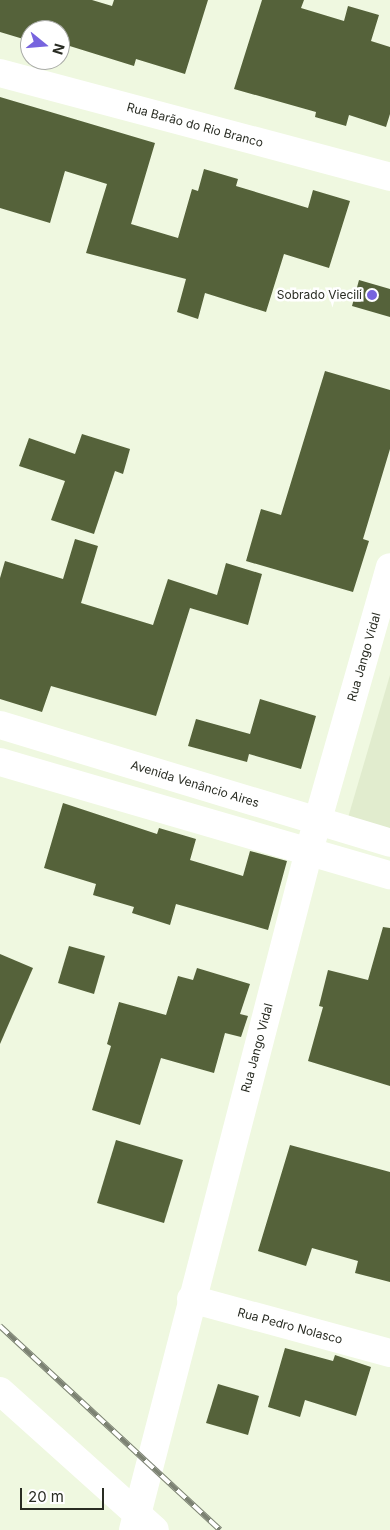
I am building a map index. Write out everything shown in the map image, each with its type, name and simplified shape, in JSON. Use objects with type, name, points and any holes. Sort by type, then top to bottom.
[{"type":"street","name":"Rua Barão do Rio Branco","points":[[0,73],[390,177]]},
{"type":"street","name":"Rua Jango Vidal","points":[[142,1525],[191,1299],[317,821],[390,568]]},
{"type":"street","name":"Avenida Venâncio Aires","points":[[0,725],[390,843]]},
{"type":"street","points":[[40,774],[51,740]]},
{"type":"street","points":[[0,762],[390,875]]},
{"type":"street","name":"Rua Pedro Nolasco","points":[[191,1299],[390,1353]]},
{"type":"street","points":[[0,1392],[142,1525]]},
{"type":"shaded area","points":[[390,675],[390,833],[347,821]]},
{"type":"building","points":[[0,0],[92,0],[112,6],[114,0],[208,0],[185,74],[136,59],[134,66],[70,46],[70,20],[20,20],[20,38],[0,32]]},
{"type":"building","points":[[262,0],[304,0],[301,8],[344,21],[348,6],[379,15],[371,41],[390,47],[390,114],[386,127],[349,115],[346,126],[315,117],[316,112],[234,89]]},
{"type":"building","points":[[0,97],[155,143],[131,224],[178,238],[192,189],[198,191],[204,169],[238,179],[236,186],[308,208],[313,190],[350,201],[329,268],[284,254],[266,312],[205,293],[198,319],[177,312],[186,279],[86,253],[107,184],[65,171],[50,223],[0,208]]},
{"type":"building","name":"Sobrado Viecili","points":[[359,280],[390,289],[390,317],[352,306]]},
{"type":"building","points":[[325,371],[390,390],[390,449],[363,539],[369,541],[353,592],[246,561],[261,509],[281,515]]},
{"type":"building","points":[[82,434],[130,449],[123,474],[115,471],[94,534],[51,520],[65,481],[19,466],[29,438],[75,454]]},
{"type":"building","points":[[75,539],[98,546],[81,603],[153,625],[168,579],[217,595],[226,563],[262,574],[248,625],[190,608],[156,716],[51,686],[42,712],[0,699],[0,578],[5,561],[63,579]]},
{"type":"building","points":[[260,699],[316,716],[301,769],[249,754],[247,762],[188,746],[196,719],[250,734]]},
{"type":"building","points":[[63,803],[157,834],[159,828],[196,839],[190,860],[243,876],[250,851],[287,861],[268,930],[176,904],[170,925],[132,913],[134,907],[93,895],[96,884],[44,868]]},
{"type":"building","points":[[383,927],[390,928],[390,1086],[308,1061],[323,1007],[319,1006],[328,970],[368,980]]},
{"type":"building","points":[[69,946],[105,956],[94,994],[58,983]]},
{"type":"building","points":[[0,954],[33,968],[0,1044]]},
{"type":"building","points":[[197,968],[250,984],[240,1014],[248,1016],[241,1037],[225,1033],[214,1073],[161,1058],[140,1125],[92,1110],[111,1046],[107,1044],[119,1002],[166,1015],[178,976],[193,980]]},
{"type":"building","points":[[116,1140],[183,1160],[164,1223],[97,1203]]},
{"type":"building","points":[[290,1145],[390,1172],[390,1282],[355,1273],[358,1261],[312,1248],[306,1266],[258,1251]]},
{"type":"building","points":[[285,1348],[333,1361],[335,1355],[371,1367],[356,1416],[305,1400],[300,1417],[268,1407]]},
{"type":"building","points":[[218,1384],[259,1396],[248,1435],[206,1423]]},
{"type":"railway","points":[[0,1326],[220,1530]]},
{"type":"place","name":"Sobrado Viecili","points":[[372,295]]}]
